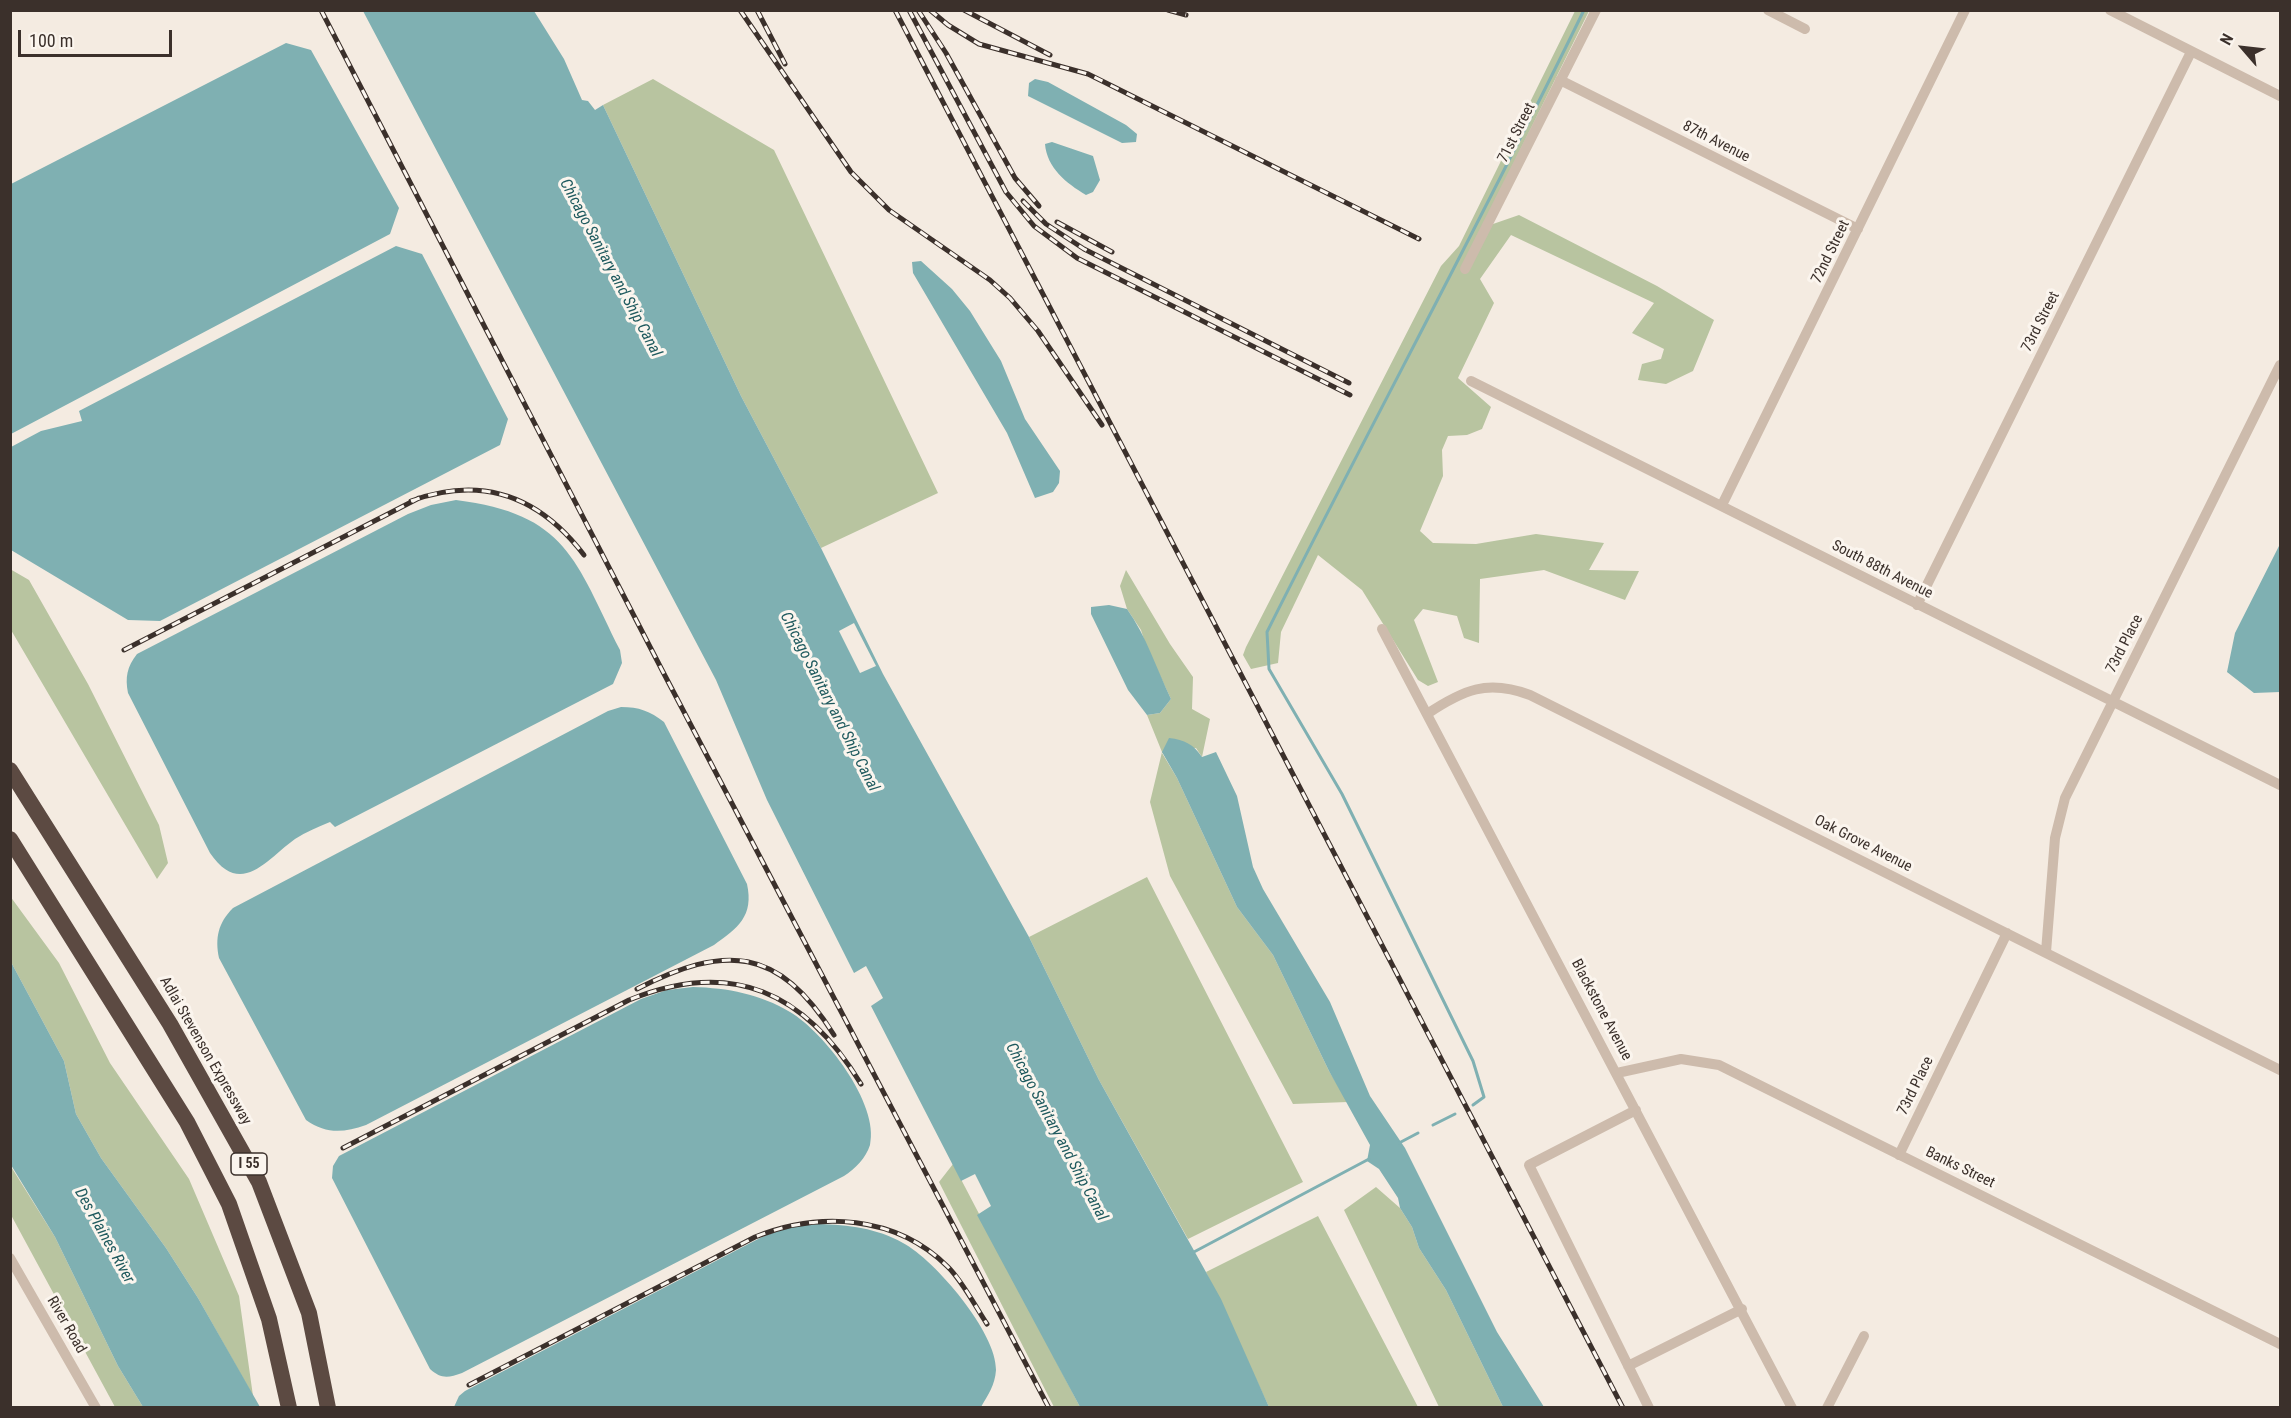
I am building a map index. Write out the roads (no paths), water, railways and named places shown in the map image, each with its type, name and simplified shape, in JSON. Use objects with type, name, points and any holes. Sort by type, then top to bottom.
[{"type":"highway","name":"Adlai Stevenson Expressway","points":[[10,770],[170,1024],[259,1182],[309,1313],[327,1407]]},
{"type":"highway","name":"I 55","points":[[10,839],[187,1122],[229,1204],[269,1319],[289,1407]]},
{"type":"street","name":"71st Street","points":[[1465,269],[1596,10]]},
{"type":"street","points":[[1768,10],[1805,29]]},
{"type":"street","name":"72nd Street","points":[[1722,505],[1965,10]]},
{"type":"street","points":[[2110,10],[2280,96]]},
{"type":"street","name":"73rd Street","points":[[1917,605],[2192,52]]},
{"type":"street","name":"87th Avenue","points":[[1560,81],[1858,230]]},
{"type":"street","name":"73rd Place","points":[[2046,952],[2059,816],[2112,700],[2168,593],[2280,365]]},
{"type":"street","name":"South 88th Avenue","points":[[1471,381],[2280,785]]},
{"type":"street","name":"Blackstone Avenue","points":[[1382,628],[1792,1407]]},
{"type":"street","name":"Oak Grove Avenue","points":[[1427,714],[1472,689],[1499,687],[1530,695],[2280,1070]]},
{"type":"street","name":"73rd Place","points":[[1899,1155],[2007,933]]},
{"type":"street","name":"Banks Street","points":[[1617,1073],[1681,1059],[1712,1062],[2280,1344]]},
{"type":"street","points":[[1636,1110],[1529,1165],[1649,1407]]},
{"type":"street","name":"River Road","points":[[10,1258],[96,1407]]},
{"type":"street","points":[[1628,1366],[1742,1309]]},
{"type":"street","points":[[1827,1407],[1864,1336]]},
{"type":"water","name":"Chicago Sanitary and Ship Canal","points":[[363,11],[534,11],[564,59],[582,100],[588,101],[595,110],[603,105],[741,396],[821,548],[883,674],[1029,937],[1099,1080],[1221,1299],[1269,1407],[1080,1407],[977,1215],[991,1206],[975,1174],[961,1181],[871,1006],[883,998],[866,966],[854,973],[767,800],[716,680]]},
{"type":"water","points":[[286,43],[311,50],[399,208],[390,234],[11,434],[11,184]]},
{"type":"water","points":[[1035,79],[1048,82],[1126,125],[1137,134],[1136,142],[1122,143],[1028,96],[1029,83]]},
{"type":"water","points":[[1052,142],[1093,156],[1100,180],[1093,192],[1086,195],[1071,185],[1054,168],[1049,160],[1045,144]]},
{"type":"water","points":[[396,246],[422,254],[508,419],[500,445],[160,621],[128,620],[11,550],[11,447],[41,431],[82,421],[79,411]]},
{"type":"water","points":[[921,261],[952,289],[970,311],[1001,361],[1025,419],[1060,471],[1059,483],[1053,492],[1035,498],[1007,433],[913,273],[912,262]]},
{"type":"water","points":[[456,500],[493,507],[522,517],[545,530],[563,546],[578,567],[620,650],[622,663],[613,684],[335,827],[330,822],[303,834],[253,871],[243,874],[232,873],[221,866],[210,853],[128,693],[128,672],[137,654],[408,514],[431,505]]},
{"type":"water","points":[[2280,544],[2280,692],[2254,693],[2227,672],[2235,633]]},
{"type":"water","points":[[1109,605],[1127,609],[1146,641],[1171,699],[1160,713],[1147,715],[1128,690],[1091,614],[1091,607]]},
{"type":"water","points":[[621,707],[644,710],[664,722],[747,884],[748,905],[737,927],[714,945],[366,1125],[350,1130],[335,1131],[313,1125],[306,1120],[219,958],[217,944],[224,919],[233,908],[608,711]]},
{"type":"water","points":[[1169,738],[1188,743],[1202,757],[1216,752],[1237,796],[1253,867],[1263,889],[1330,1002],[1370,1096],[1405,1148],[1497,1332],[1544,1407],[1503,1407],[1446,1290],[1419,1248],[1412,1227],[1400,1208],[1398,1198],[1379,1169],[1367,1161],[1370,1145],[1329,1071],[1273,955],[1237,907],[1177,778],[1162,752]]},
{"type":"water","name":"Des Plaines River","points":[[11,962],[64,1061],[76,1114],[101,1158],[166,1248],[198,1298],[260,1407],[143,1407],[118,1366],[55,1237],[11,1165]]},
{"type":"water","points":[[693,987],[755,996],[790,1012],[818,1035],[846,1071],[858,1090],[866,1110],[871,1128],[870,1145],[863,1159],[844,1176],[462,1373],[445,1377],[438,1375],[430,1369],[332,1178],[333,1166],[339,1156],[641,999],[667,990]]},
{"type":"water","points":[[819,1224],[862,1228],[893,1238],[916,1252],[947,1281],[975,1318],[994,1355],[996,1370],[994,1380],[981,1407],[454,1407],[459,1396],[465,1391],[760,1238],[790,1226]]},
{"type":"waterway","points":[[1473,1105],[1484,1097],[1473,1061],[1342,794],[1269,669],[1267,632],[1584,10]]},
{"type":"waterway","points":[[1433,1125],[1455,1114]]},
{"type":"waterway","points":[[1399,1143],[1418,1133]]},
{"type":"waterway","points":[[1192,1253],[1369,1159]]},
{"type":"railway","points":[[321,10],[662,670],[1049,1408]]},
{"type":"railway","points":[[740,10],[851,172],[889,210],[990,280],[1010,298],[1038,331],[1102,425]]},
{"type":"railway","points":[[757,10],[785,64]]},
{"type":"railway","points":[[895,10],[1623,1408]]},
{"type":"railway","points":[[909,10],[1006,192],[1034,226],[1077,258],[1350,395]]},
{"type":"railway","points":[[918,10],[946,53],[1015,178],[1039,206]]},
{"type":"railway","points":[[930,10],[948,25],[979,44],[1088,74],[1419,239]]},
{"type":"railway","points":[[964,10],[1050,55]]},
{"type":"railway","points":[[1168,10],[1186,15]]},
{"type":"railway","points":[[1023,201],[1046,224],[1084,249],[1349,383]]},
{"type":"railway","points":[[1057,222],[1112,252]]},
{"type":"railway","points":[[411,501],[437,493],[462,490],[485,491],[507,496],[528,505],[548,518],[584,555]]},
{"type":"railway","points":[[124,650],[419,498]]},
{"type":"railway","points":[[637,989],[668,974],[697,965],[723,960],[748,962],[770,969],[792,984],[813,1006],[834,1035]]},
{"type":"railway","points":[[343,1148],[629,1000],[666,988],[701,982],[733,984],[763,992],[790,1006],[816,1026],[839,1052],[861,1084]]},
{"type":"railway","points":[[469,1385],[755,1237],[805,1223],[830,1221],[856,1223],[881,1228],[905,1237],[927,1250],[948,1267],[964,1287],[987,1324]]}]
